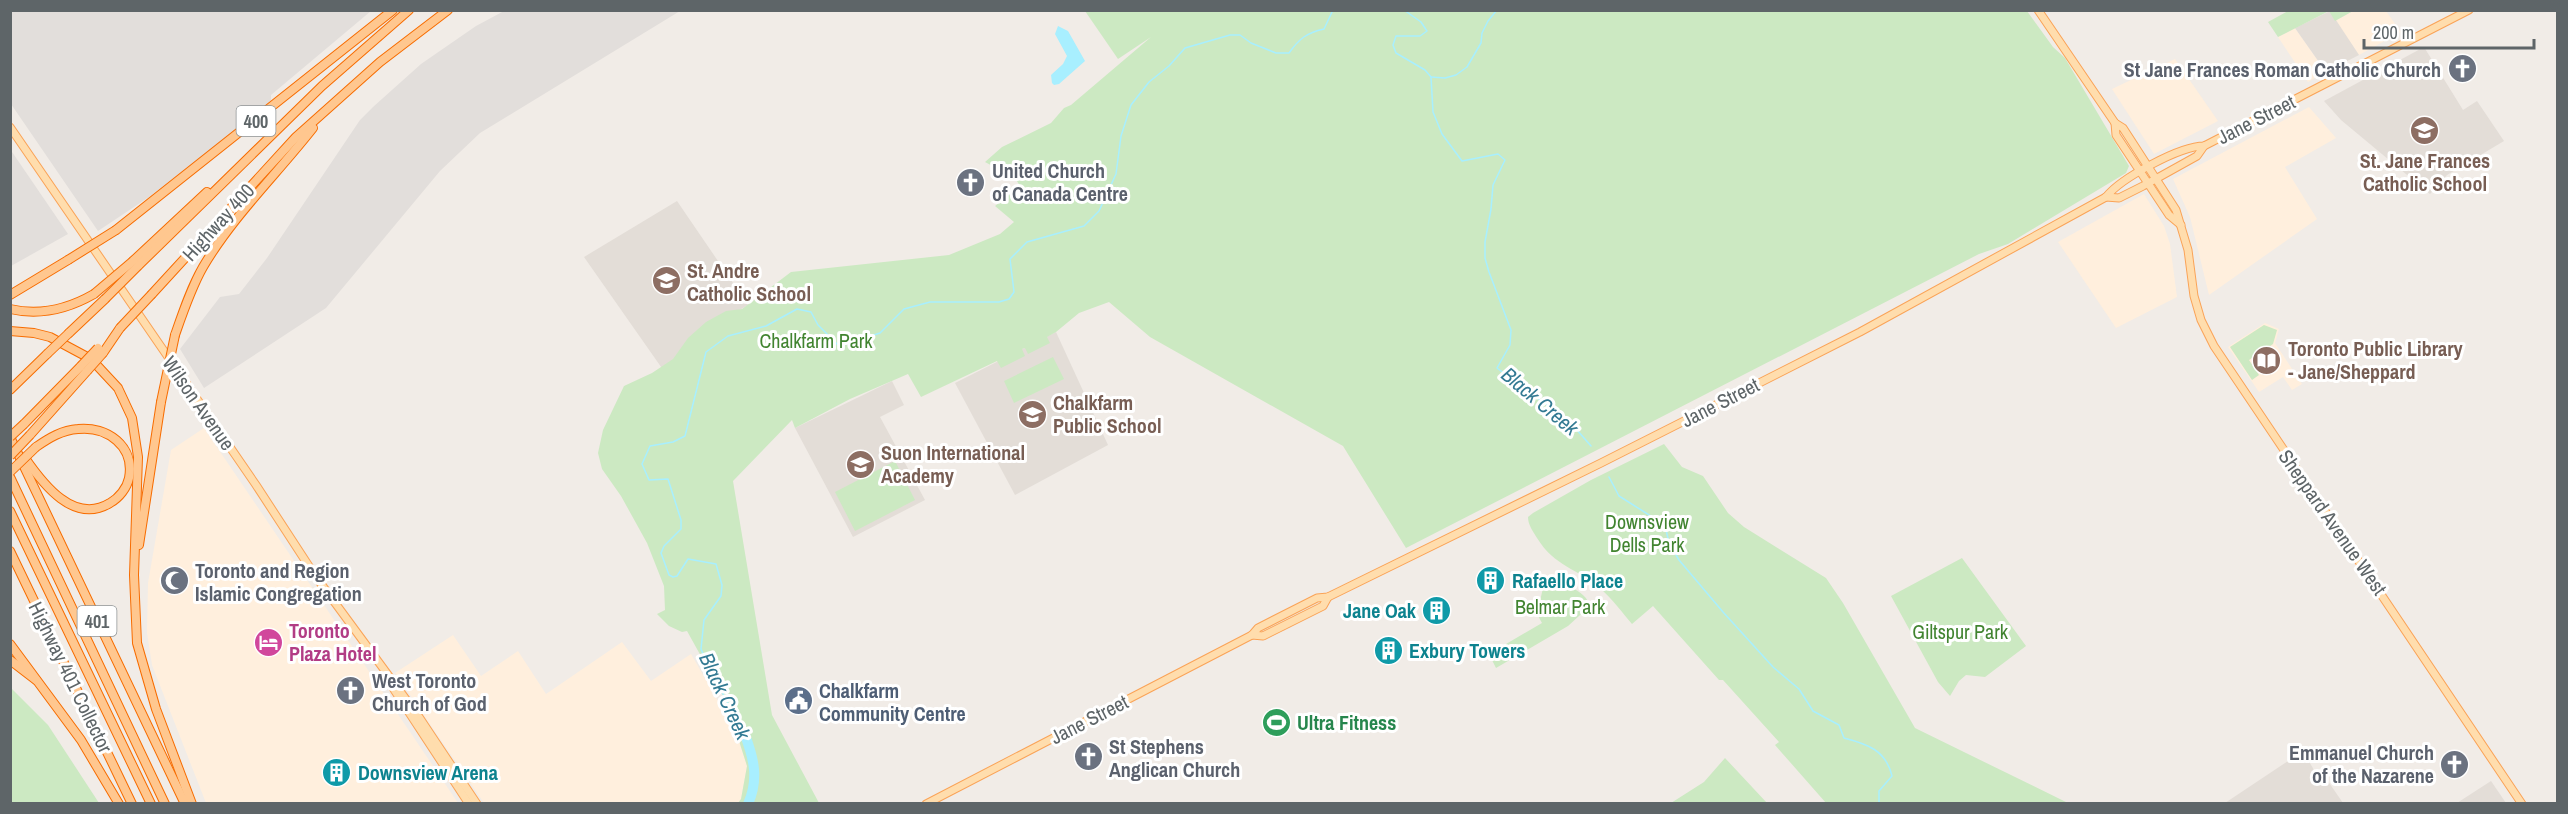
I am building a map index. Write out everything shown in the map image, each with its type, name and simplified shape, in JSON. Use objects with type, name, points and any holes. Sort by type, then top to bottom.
[{"type":"highway","name":"400","points":[[12,294],[116,230],[393,10]]},
{"type":"highway","points":[[11,390],[105,299],[196,201],[232,171],[353,57],[410,10]]},
{"type":"highway","name":"Highway 400","points":[[84,368],[267,167],[380,62],[448,10]]},
{"type":"highway","points":[[134,575],[161,402],[175,335],[185,303],[203,267],[230,228],[327,110]]},
{"type":"highway","points":[[10,309],[53,310],[77,303],[94,294],[136,264]]},
{"type":"highway","points":[[10,331],[43,335],[77,350],[102,368],[125,401],[136,436],[138,457],[134,575],[137,643],[156,709],[192,804]]},
{"type":"highway","points":[[10,472],[36,447],[62,432],[95,429],[106,432],[122,445],[127,454],[130,469],[127,485],[111,503],[100,507],[84,508],[69,504],[44,484],[10,436],[84,368]]},
{"type":"highway","points":[[10,456],[84,368]]},
{"type":"highway","name":"401","points":[[10,436],[185,804]]},
{"type":"highway","name":"401","points":[[10,477],[165,804]]},
{"type":"highway","name":"401","points":[[10,511],[151,804]]},
{"type":"highway","name":"Highway 401 Collector","points":[[10,551],[132,804]]},
{"type":"highway","points":[[10,644],[43,685],[81,740],[119,804]]},
{"type":"highway","points":[[10,660],[43,685]]},
{"type":"main road","name":"Sheppard Avenue West","points":[[2038,10],[2115,123],[2123,128],[2150,166],[2176,210],[2188,250],[2194,296],[2201,320],[2214,346],[2522,804]]},
{"type":"main road","name":"Jane Street","points":[[926,804],[1252,635],[1263,636],[1323,606],[1328,597],[1860,332],[2106,197],[2114,187],[2150,166],[2192,146],[2204,146],[2469,10]]},
{"type":"main road","name":"Sheppard Avenue West","points":[[2115,123],[2116,135],[2169,215],[2181,225]]},
{"type":"main road","name":"Wilson Avenue","points":[[10,127],[316,577],[388,678],[419,717],[477,804]]},
{"type":"main road","name":"Jane Street","points":[[2106,197],[2119,198],[2158,178],[2197,156],[2204,146]]},
{"type":"main road","name":"Wilson Avenue","points":[[388,678],[408,713],[469,804]]},
{"type":"shaded area","points":[[10,11],[371,11],[271,95],[271,102],[149,197],[98,231],[11,104]]},
{"type":"shaded area","points":[[504,11],[680,11],[480,133],[440,171],[326,308],[204,388],[180,349],[220,297],[239,294],[267,258],[360,120],[421,64],[476,26]]},
{"type":"shaded area","points":[[2330,11],[2359,55],[2326,72],[2295,28]]},
{"type":"shaded area","points":[[2353,11],[2386,11],[2401,32],[2359,55],[2335,21]]},
{"type":"shaded area","points":[[2295,28],[2326,72],[2308,82],[2278,37]]},
{"type":"shaded area","name":"St. Jane Frances Catholic School","points":[[2424,47],[2463,110],[2477,101],[2504,141],[2447,175],[2430,194],[2341,120],[2324,101]]},
{"type":"shaded area","points":[[2175,59],[2218,121],[2154,154],[2112,89]]},
{"type":"shaded area","points":[[2309,107],[2336,138],[2285,167],[2317,219],[2209,295],[2190,217],[2173,179]]},
{"type":"shaded area","points":[[10,149],[68,234],[11,266],[10,266]]},
{"type":"shaded area","points":[[2144,194],[2164,226],[2170,244],[2177,297],[2116,328],[2058,242]]},
{"type":"shaded area","name":"St. Andre Catholic School","points":[[677,201],[748,305],[700,333],[666,374],[584,257]]},
{"type":"shaded area","points":[[2265,323],[2279,329],[2275,343],[2302,384],[2292,390],[2283,377],[2259,392],[2228,347]]},
{"type":"shaded area","name":"Chalkfarm Public School","points":[[1056,332],[1108,445],[1015,495],[955,383]]},
{"type":"shaded area","name":"Suon International Academy","points":[[892,381],[904,405],[880,417],[925,500],[853,537],[795,428]]},
{"type":"shaded area","points":[[204,428],[458,803],[206,803],[152,665],[147,633],[148,583],[171,450]]},
{"type":"shaded area","points":[[453,635],[481,676],[518,651],[546,694],[622,642],[651,681],[691,654],[736,732],[747,766],[741,799],[738,804],[484,803],[395,673]]},
{"type":"shaded area","points":[[2303,751],[2318,777],[2323,774],[2343,803],[2225,803]]},
{"type":"shaded area","points":[[2491,781],[2506,803],[2457,803]]},
{"type":"green space","points":[[2288,10],[2353,11],[2335,21],[2329,11],[2278,37],[2268,22]]},
{"type":"green space","name":"Chalkfarm Park","points":[[1085,11],[2027,11],[2053,47],[2065,58],[2129,166],[2126,173],[2008,244],[1979,254],[1406,548],[1343,446],[1150,337],[1109,302],[1079,313],[1047,337],[1050,343],[1028,354],[1025,348],[1022,349],[1025,356],[1001,368],[997,361],[921,397],[908,374],[850,399],[795,428],[792,420],[733,481],[772,715],[819,803],[738,803],[741,799],[747,766],[727,703],[687,631],[682,632],[669,626],[657,614],[665,610],[664,586],[647,543],[621,496],[602,469],[598,453],[603,430],[624,386],[652,373],[673,359],[688,338],[706,322],[726,311],[742,309],[791,272],[949,255],[1000,234],[1014,222],[995,206],[1020,186],[1015,178],[985,162],[1002,147],[1051,123],[1064,108],[1071,105],[1151,37],[1118,59]]},
{"type":"green space","points":[[2264,325],[2277,330],[2273,344],[2249,360],[2259,375],[2252,380],[2230,347]]},
{"type":"green space","points":[[1053,357],[1064,379],[1014,403],[1004,381]]},
{"type":"green space","name":"Downsview Dells Park","points":[[1664,444],[1682,467],[1703,476],[1728,513],[1744,527],[1826,578],[1843,603],[1915,728],[2068,803],[1826,803],[1775,745],[1779,742],[1723,680],[1719,680],[1653,606],[1632,624],[1601,589],[1551,555],[1530,525],[1528,517],[1533,513],[1591,480]]},
{"type":"green space","points":[[895,461],[915,500],[855,531],[835,492]]},
{"type":"green space","name":"Giltspur Park","points":[[1962,558],[2026,646],[1985,677],[1966,675],[1959,681],[1950,696],[1938,682],[1891,596]]},
{"type":"green space","name":"Belmar Park","points":[[1546,575],[1578,591],[1590,606],[1568,626],[1496,668],[1489,654],[1542,623],[1537,614]]},
{"type":"green space","points":[[10,687],[48,725],[99,803],[11,803]]},
{"type":"green space","points":[[1725,758],[1767,803],[1671,803],[1704,782]]},
{"type":"water","points":[[1058,26],[1068,31],[1085,61],[1059,84],[1054,85],[1051,75],[1063,64],[1067,56],[1055,34]]},
{"type":"waterway","name":"Black Creek","points":[[745,735],[701,649],[704,620],[721,596],[722,585],[716,564],[688,559],[677,576],[669,575],[661,553],[664,546],[681,529],[681,520],[668,479],[649,480],[642,464],[650,446],[673,442],[685,436],[706,352],[728,336],[766,326],[797,309],[811,312],[818,325],[839,346],[880,333],[904,309],[930,302],[999,302],[1009,299],[1014,292],[1010,259],[1027,242],[1084,226],[1099,211],[1116,174],[1121,136],[1131,105],[1149,82],[1169,66],[1185,48],[1230,35],[1240,35],[1251,43],[1276,53],[1289,53],[1304,37],[1324,29],[1333,10]]},
{"type":"waterway","name":"Black Creek","points":[[1404,10],[1421,22],[1427,31],[1420,36],[1396,36],[1393,45],[1396,53],[1425,70],[1431,77],[1433,112],[1442,134],[1462,161],[1498,154],[1505,160],[1493,185],[1485,242],[1485,258],[1489,272],[1511,330],[1510,345],[1497,368],[1570,422],[1591,446]]},
{"type":"waterway","points":[[1431,77],[1445,78],[1456,75],[1467,67],[1481,43],[1482,33],[1488,21],[1497,10]]},
{"type":"waterway","name":"Black Creek","points":[[1609,477],[1619,496],[1665,525],[1669,543],[1679,560],[1773,667],[1799,689],[1813,711],[1839,725],[1844,738],[1868,746],[1885,760],[1892,776],[1879,791],[1879,804]]},
{"type":"waterway","name":"Black Creek","points":[[745,735],[754,769],[753,786],[748,804]]},
{"type":"place","name":"St Jane Frances Roman Catholic Church","points":[[2462,69]]},
{"type":"place","name":"St. Jane Frances Catholic School","points":[[2425,130]]},
{"type":"place","name":"United Church of Canada Centre","points":[[971,182]]},
{"type":"place","name":"St. Andre Catholic School","points":[[666,281]]},
{"type":"place","name":"Toronto Public Library - Jane/Sheppard","points":[[2267,360]]},
{"type":"place","name":"Chalkfarm Public School","points":[[1032,414]]},
{"type":"place","name":"Suon International Academy","points":[[860,464]]},
{"type":"place","name":"Rafaello Place","points":[[1491,580]]},
{"type":"place","name":"Toronto and Region Islamic Congregation","points":[[174,581]]},
{"type":"place","name":"Jane Oak","points":[[1437,610]]},
{"type":"place","name":"Toronto Plaza Hotel","points":[[268,642]]},
{"type":"place","name":"Exbury Towers","points":[[1388,650]]},
{"type":"place","name":"West Toronto Church of God","points":[[351,691]]},
{"type":"place","name":"Chalkfarm Community Centre","points":[[798,701]]},
{"type":"place","name":"Ultra Fitness","points":[[1276,722]]},
{"type":"place","name":"St Stephens Anglican Church","points":[[1088,757]]},
{"type":"place","name":"Emmanuel Church of the Nazarene","points":[[2455,764]]},
{"type":"place","name":"Downsview Arena","points":[[337,772]]}]
